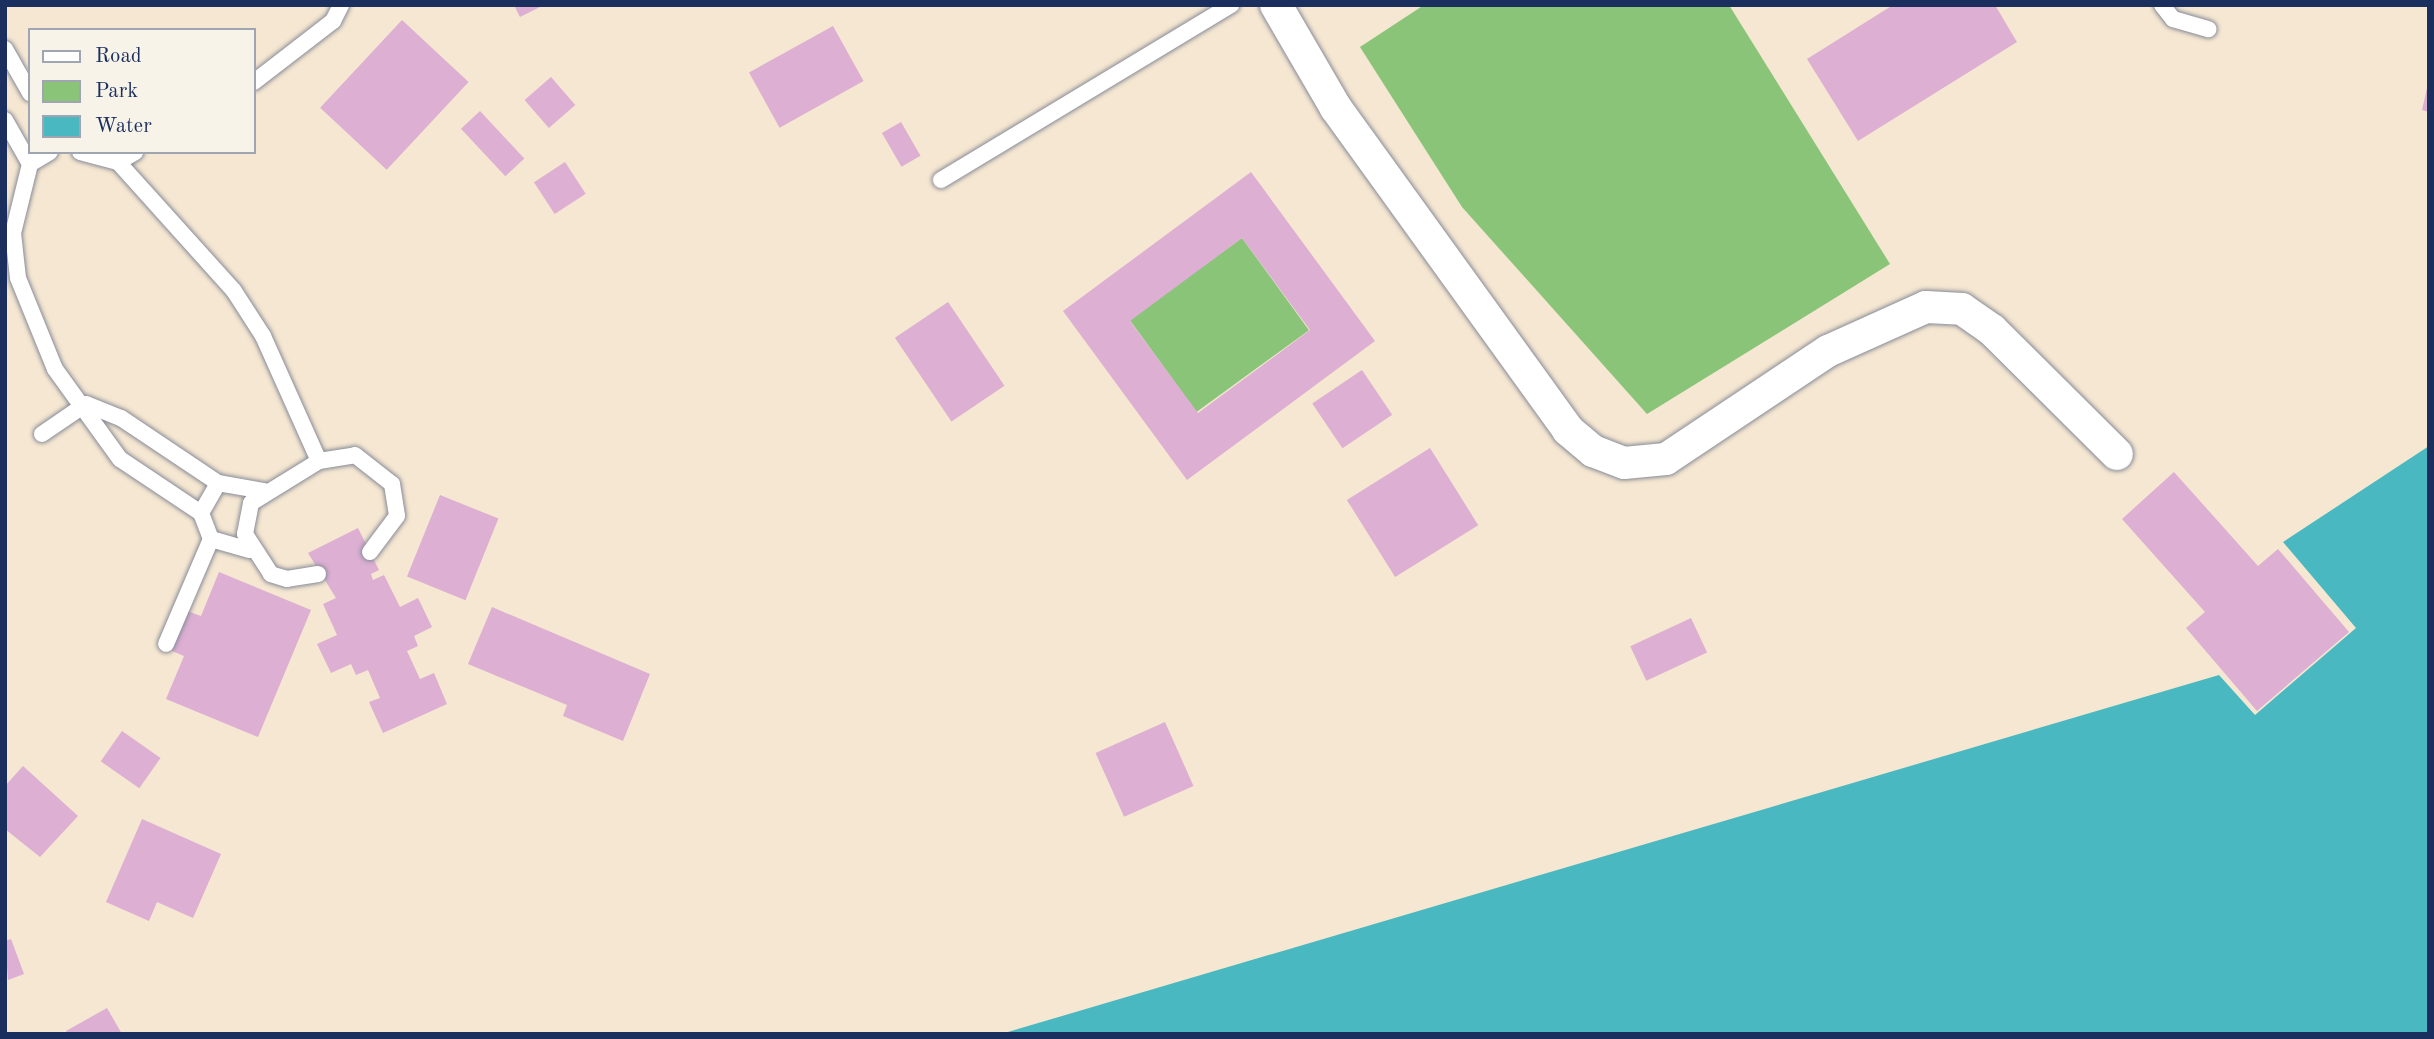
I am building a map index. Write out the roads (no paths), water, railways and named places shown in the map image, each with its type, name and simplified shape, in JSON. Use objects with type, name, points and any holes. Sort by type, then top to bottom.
[{"type":"street","points":[[1276,5],[1336,108],[1568,430],[1593,451],[1623,463],[1666,459],[1828,351],[1926,307],[1962,309],[1992,330],[2117,454]]},
{"type":"lane","points":[[256,80],[333,21],[341,5]]},
{"type":"lane","points":[[941,180],[1231,5]]},
{"type":"lane","points":[[2162,5],[2174,19],[2209,29]]},
{"type":"lane","points":[[5,49],[28,89]]},
{"type":"lane","points":[[5,120],[30,164],[13,233],[18,278],[55,369],[86,404],[120,459],[201,513],[211,539],[166,644]]},
{"type":"lane","points":[[30,164],[47,154]]},
{"type":"lane","points":[[88,154],[118,162],[246,307],[319,461]]},
{"type":"lane","points":[[118,162],[132,154]]},
{"type":"lane","points":[[42,434],[86,404]]},
{"type":"lane","points":[[86,404],[121,418],[218,483],[264,491]]},
{"type":"lane","points":[[249,550],[246,518],[264,491],[319,461],[355,455],[377,466],[392,484],[397,516],[386,538],[370,552]]},
{"type":"lane","points":[[201,513],[218,483]]},
{"type":"lane","points":[[211,539],[249,550],[271,574],[287,579],[318,574]]},
{"type":"water","points":[[2429,446],[2429,1034],[1001,1034],[2219,675],[2255,715],[2356,628],[2283,542]]}]
